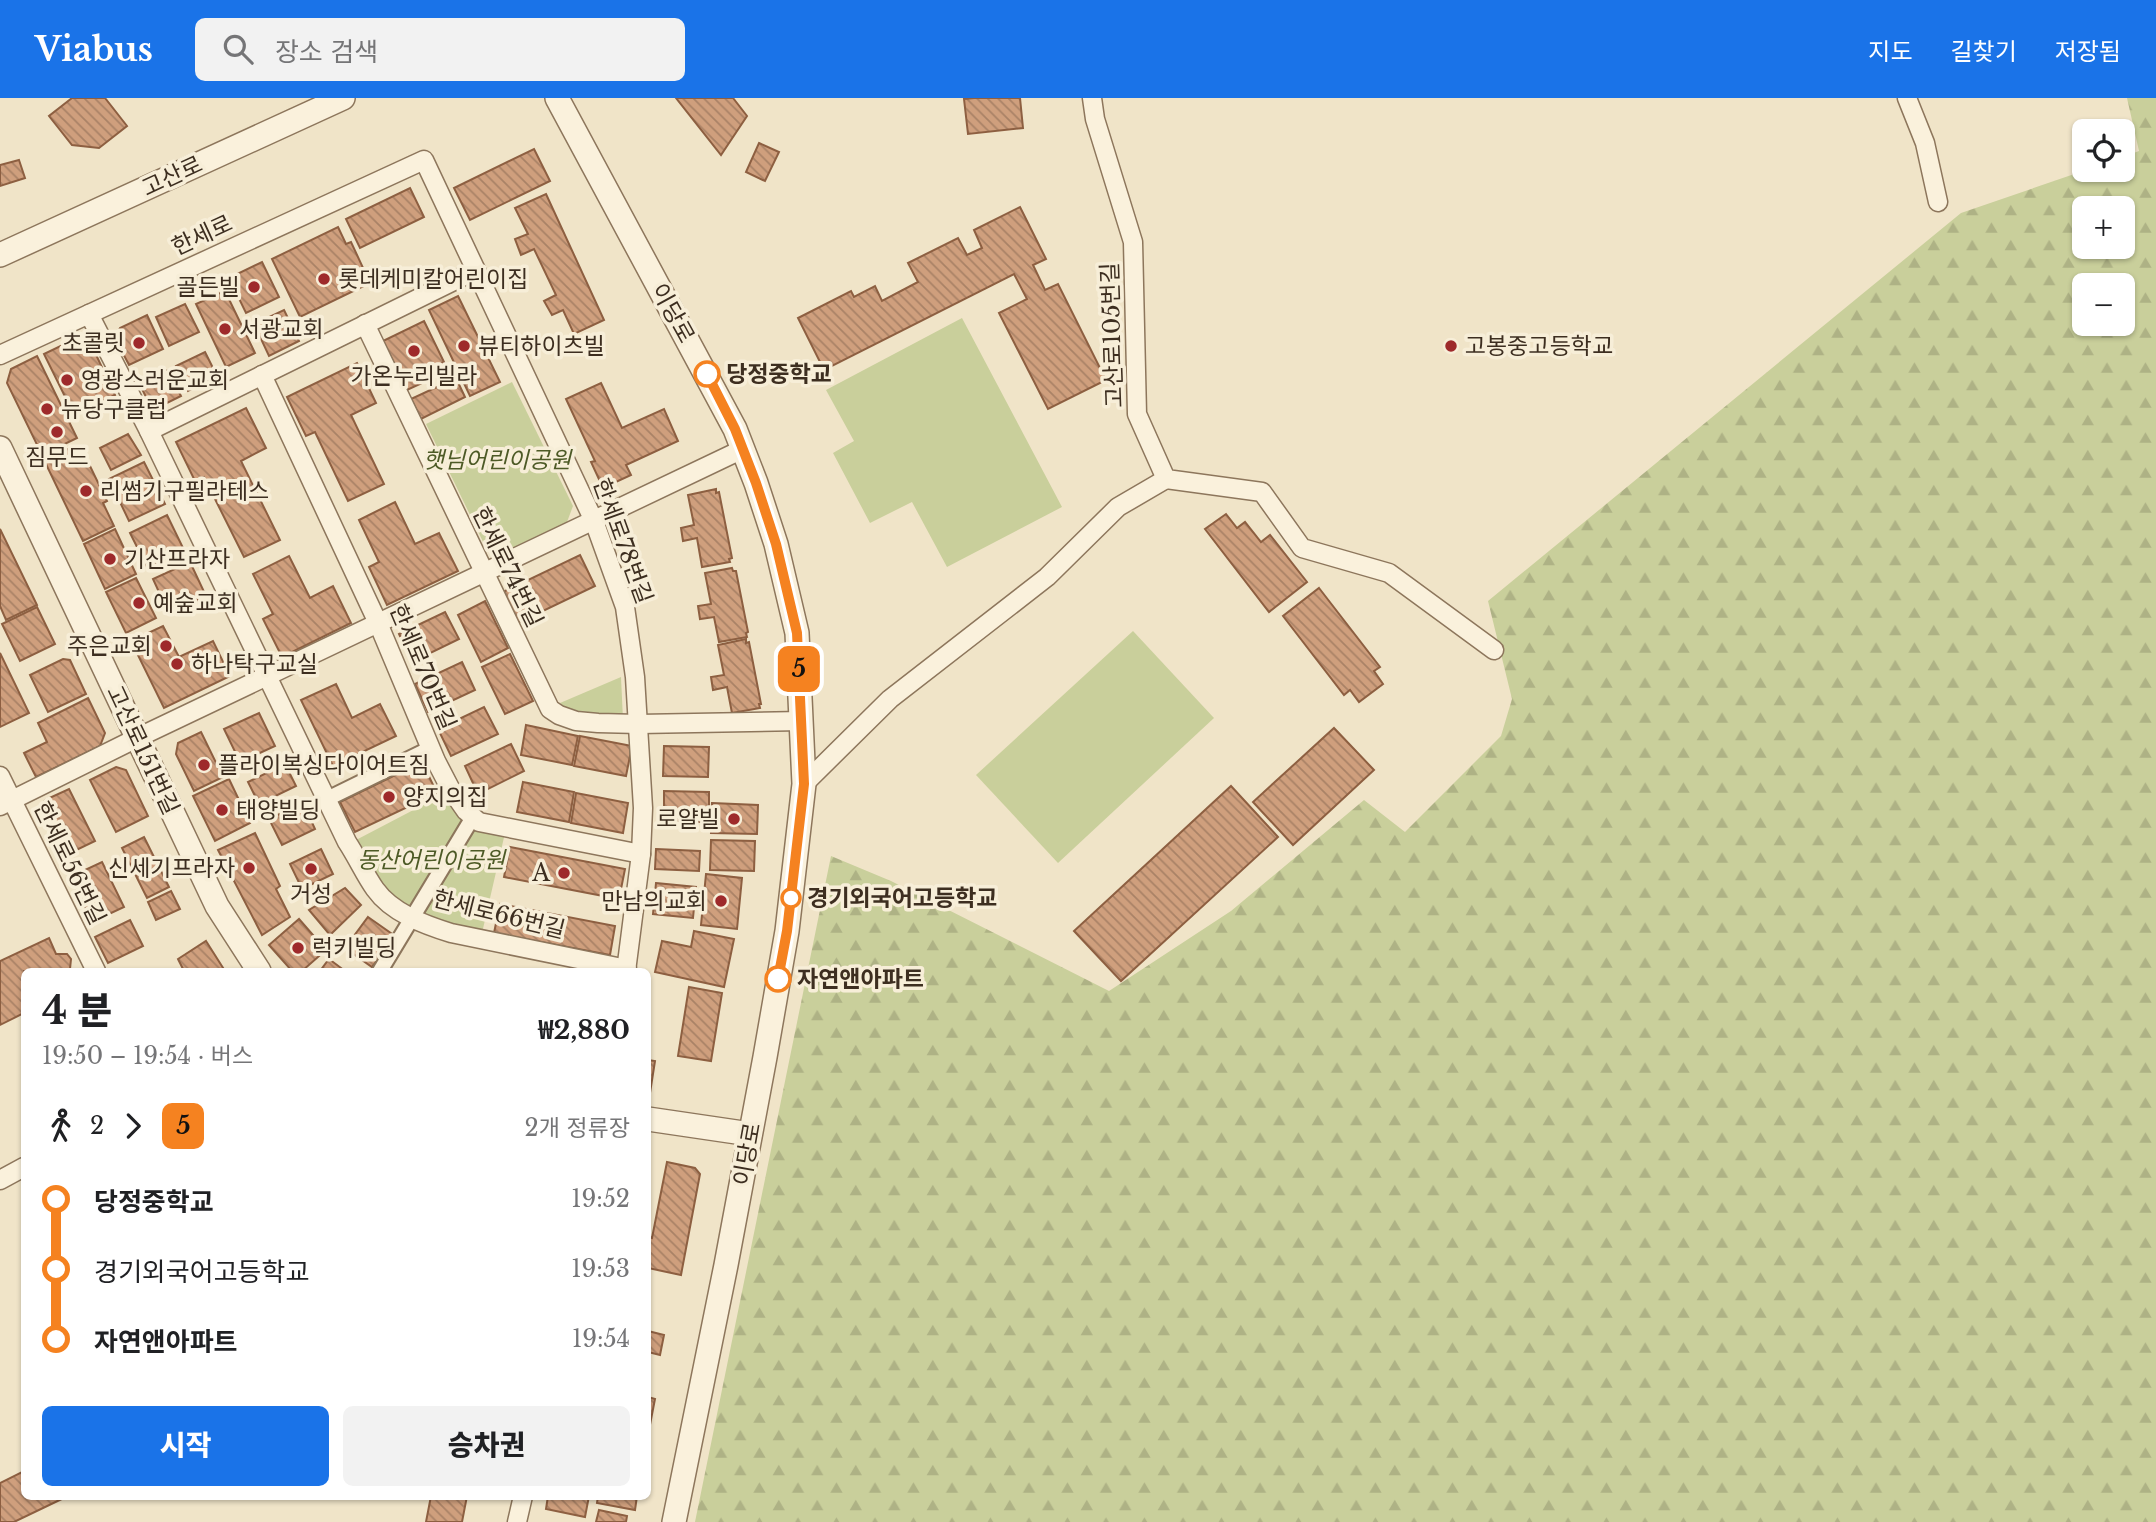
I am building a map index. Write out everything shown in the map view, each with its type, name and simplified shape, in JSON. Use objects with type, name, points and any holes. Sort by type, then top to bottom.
[{"type":"street","name":"고산로","points":[[0,255],[344,98]]},
{"type":"street","name":"이당로","points":[[557,98],[707,374],[743,449],[776,544],[797,633],[804,784],[787,931],[729,1252],[674,1522]]},
{"type":"street","name":"고산로105번길","points":[[1092,98],[1095,119],[1133,242],[1137,414],[1166,479]]},
{"type":"street","points":[[1907,98],[1925,143],[1938,202]]},
{"type":"street","name":"한세로78번길","points":[[424,160],[594,521],[625,607],[639,724],[643,808],[641,855],[627,968]]},
{"type":"street","name":"한세로","points":[[0,355],[424,160]]},
{"type":"street","points":[[149,431],[476,270]]},
{"type":"street","name":"한세로66번길","points":[[89,314],[149,431],[347,842],[376,890],[396,908],[413,918],[451,933],[617,968]]},
{"type":"street","name":"한세로74번길","points":[[365,324],[550,709],[576,721],[639,724],[802,721]]},
{"type":"street","name":"한세로70번길","points":[[261,375],[378,623],[450,788],[473,817]]},
{"type":"street","name":"고산로151번길","points":[[0,447],[217,906],[257,968]]},
{"type":"street","points":[[6,803],[743,449]]},
{"type":"street","points":[[804,784],[890,699],[1047,577],[1118,507],[1166,479],[1262,492],[1302,548],[1389,573],[1494,650]]},
{"type":"street","points":[[327,799],[431,748]]},
{"type":"street","name":"한세로56번길","points":[[0,776],[6,803],[94,968]]},
{"type":"street","points":[[382,968],[473,817],[479,822],[641,855]]},
{"type":"street","points":[[651,1119],[750,1134]]},
{"type":"street","points":[[0,1180],[21,1169]]},
{"type":"street","points":[[517,1522],[522,1500]]},
{"type":"green space","points":[[2127,98],[2156,98],[2156,1522],[695,1522],[831,856],[891,881],[1109,991],[1231,911],[1364,800],[1405,832],[1501,736],[1512,699],[1488,601],[1961,213],[2072,175],[2072,182],[2135,182],[2135,152],[2139,151],[2135,119],[2132,119]]},
{"type":"green space","points":[[962,318],[1062,507],[947,567],[912,502],[870,523],[833,453],[854,441],[826,390]]},
{"type":"green space","name":"햇님어린이공원","points":[[512,382],[573,506],[567,522],[503,553],[487,550],[426,424]]},
{"type":"green space","points":[[1133,631],[1214,718],[1058,863],[976,775]]},
{"type":"green space","points":[[621,677],[623,720],[569,711],[560,703]]},
{"type":"green space","name":"동산어린이공원","points":[[444,794],[469,821],[505,833],[482,933],[455,927],[411,910],[387,894],[356,840]]},
{"type":"building","points":[[72,98],[105,98],[127,126],[99,148],[72,145],[49,116]]},
{"type":"building","points":[[676,98],[733,98],[747,116],[721,155]]},
{"type":"building","points":[[1020,98],[1023,128],[968,134],[964,99]]},
{"type":"building","points":[[759,143],[779,152],[765,181],[746,172]]},
{"type":"building","points":[[534,149],[550,181],[470,220],[454,188]]},
{"type":"building","points":[[19,160],[25,178],[0,186],[0,165]]},
{"type":"building","points":[[410,188],[424,217],[360,248],[346,219]]},
{"type":"building","points":[[546,194],[604,320],[574,334],[563,310],[552,315],[544,301],[556,295],[534,249],[521,255],[515,239],[528,234],[515,208]]},
{"type":"building","points":[[1020,207],[1046,259],[1033,265],[1045,290],[1058,284],[1106,380],[1048,409],[999,313],[1027,299],[1014,274],[824,370],[798,318],[851,291],[854,297],[875,286],[882,301],[918,282],[908,263],[958,238],[967,255],[982,248],[974,230]]},
{"type":"building","name":"롯데케미칼어린이집","points":[[338,227],[346,244],[351,242],[370,283],[300,317],[272,259]]},
{"type":"building","name":"골든빌","points":[[262,262],[279,297],[246,313],[229,278]]},
{"type":"building","name":"서광교회","points":[[225,291],[255,353],[226,367],[196,304]]},
{"type":"building","name":"뷰티하이츠빌","points":[[458,296],[500,382],[470,396],[429,310]]},
{"type":"building","points":[[185,304],[199,332],[169,346],[156,317]]},
{"type":"building","points":[[284,310],[299,341],[269,356],[254,324]]},
{"type":"building","name":"초콜릿","points":[[147,315],[163,349],[129,365],[115,338],[120,328]]},
{"type":"building","name":"가온누리빌라","points":[[424,321],[444,362],[429,369],[433,378],[407,390],[383,341]]},
{"type":"building","points":[[77,338],[91,344],[115,395],[74,415],[44,354]]},
{"type":"building","points":[[205,352],[217,376],[188,391],[176,366]]},
{"type":"building","points":[[37,356],[77,438],[42,455],[7,383],[11,369]]},
{"type":"building","points":[[357,363],[376,403],[351,415],[384,484],[348,501],[315,432],[306,436],[287,397]]},
{"type":"building","points":[[168,370],[181,396],[159,407],[149,403],[139,383]]},
{"type":"building","points":[[456,378],[465,397],[421,419],[411,399]]},
{"type":"building","points":[[601,383],[622,428],[664,409],[678,441],[626,465],[631,475],[603,488],[591,462],[595,461],[566,399]]},
{"type":"building","points":[[246,408],[266,448],[241,461],[280,540],[244,557],[204,477],[195,481],[176,442]]},
{"type":"building","points":[[128,434],[141,455],[111,470],[100,448]]},
{"type":"building","points":[[72,447],[81,466],[88,462],[107,501],[103,503],[114,526],[83,541],[44,460]]},
{"type":"building","points":[[144,462],[165,504],[129,521],[109,479]]},
{"type":"building","points":[[716,489],[716,493],[719,492],[732,558],[729,559],[730,562],[702,567],[697,538],[683,541],[681,528],[694,525],[688,495]]},
{"type":"building","points":[[395,502],[415,544],[439,533],[458,571],[387,605],[369,567],[379,562],[359,520]]},
{"type":"building","points":[[1226,514],[1237,528],[1245,522],[1261,542],[1270,535],[1307,582],[1269,612],[1205,529]]},
{"type":"building","points":[[167,515],[184,550],[147,567],[130,533]]},
{"type":"building","points":[[0,529],[37,605],[6,620],[0,606]]},
{"type":"building","name":"기산프라자","points":[[115,529],[136,574],[105,589],[84,544]]},
{"type":"building","points":[[580,555],[595,586],[518,623],[503,592]]},
{"type":"building","points":[[289,556],[310,598],[333,586],[351,623],[282,657],[263,619],[273,614],[253,574]]},
{"type":"building","points":[[190,562],[206,596],[169,614],[153,579]]},
{"type":"building","points":[[732,568],[736,571],[748,632],[747,637],[719,642],[714,617],[700,619],[698,606],[711,604],[705,573]]},
{"type":"building","points":[[136,578],[156,618],[126,633],[106,592]]},
{"type":"building","points":[[1319,588],[1380,667],[1374,671],[1383,684],[1359,702],[1350,690],[1344,695],[1283,616]]},
{"type":"building","points":[[485,601],[508,648],[481,662],[458,615]]},
{"type":"building","points":[[37,607],[55,644],[20,661],[2,624]]},
{"type":"building","points":[[445,612],[459,639],[412,662],[399,634]]},
{"type":"building","points":[[163,626],[179,657],[213,641],[230,676],[164,708],[131,641]]},
{"type":"building","points":[[746,639],[746,643],[749,642],[761,704],[760,708],[732,713],[727,687],[713,690],[711,677],[724,675],[718,645]]},
{"type":"building","points":[[0,653],[29,713],[0,727]]},
{"type":"building","points":[[510,654],[533,701],[505,714],[482,667]]},
{"type":"building","points":[[63,659],[70,660],[86,694],[48,712],[30,675]]},
{"type":"building","points":[[462,662],[475,690],[428,712],[415,684]]},
{"type":"building","points":[[336,684],[352,718],[380,704],[396,736],[333,766],[301,700]]},
{"type":"building","points":[[88,698],[105,733],[100,746],[36,777],[24,753],[47,742],[38,723]]},
{"type":"building","points":[[484,707],[498,734],[451,756],[438,729]]},
{"type":"building","points":[[259,713],[275,746],[240,762],[224,729]]},
{"type":"building","points":[[526,725],[578,736],[572,765],[521,755]]},
{"type":"building","points":[[1334,728],[1374,770],[1293,845],[1253,802]]},
{"type":"building","points":[[201,732],[223,777],[194,791],[176,754],[178,743]]},
{"type":"building","points":[[580,736],[632,746],[626,776],[574,766]]},
{"type":"building","points":[[511,744],[524,771],[478,794],[465,766]]},
{"type":"building","points":[[664,746],[709,747],[708,777],[663,776]]},
{"type":"building","name":"양지의집","points":[[422,762],[437,793],[355,832],[340,802]]},
{"type":"building","points":[[285,764],[296,786],[259,804],[248,782]]},
{"type":"building","points":[[116,767],[126,770],[148,816],[116,832],[90,780]]},
{"type":"building","name":"태양빌딩","points":[[229,779],[250,823],[215,841],[193,796]]},
{"type":"building","points":[[523,782],[574,792],[569,822],[517,812]]},
{"type":"building","points":[[1231,786],[1278,837],[1121,981],[1074,931]]},
{"type":"building","points":[[69,789],[95,841],[62,857],[41,814],[45,800]]},
{"type":"building","points":[[664,791],[709,792],[709,822],[664,821]]},
{"type":"building","points":[[576,793],[628,803],[623,833],[571,823]]},
{"type":"building","points":[[303,803],[315,829],[282,845],[269,819]]},
{"type":"building","name":"로얄빌","points":[[712,803],[758,805],[757,834],[711,833]]},
{"type":"building","name":"신세기프라자","points":[[255,833],[280,886],[276,889],[290,917],[262,935],[218,850]]},
{"type":"building","points":[[144,837],[169,887],[147,898],[122,848]]},
{"type":"building","name":"로얄빌","points":[[711,840],[755,841],[754,871],[710,870]]},
{"type":"building","name":"A","points":[[510,847],[625,869],[619,899],[504,877]]},
{"type":"building","name":"거성","points":[[321,849],[333,874],[302,889],[290,864]]},
{"type":"building","points":[[656,849],[700,851],[699,871],[655,869]]},
{"type":"building","points":[[102,862],[124,907],[92,922],[70,877]]},
{"type":"building","name":"만남의교회","points":[[706,874],[742,878],[737,929],[701,925]]},
{"type":"building","points":[[656,883],[696,887],[693,918],[653,914]]},
{"type":"building","points":[[345,888],[361,905],[330,935],[309,910]]},
{"type":"building","points":[[171,891],[180,909],[156,920],[148,902]]},
{"type":"building","points":[[500,904],[615,926],[610,955],[494,933]]},
{"type":"building","points":[[368,917],[395,936],[372,967],[345,948]]},
{"type":"building","name":"럭키빌딩","points":[[299,919],[326,950],[305,968],[289,968],[269,945]]},
{"type":"building","points":[[130,920],[143,946],[108,963],[95,937]]},
{"type":"building","points":[[694,931],[734,939],[724,987],[655,972],[662,941],[691,947]]},
{"type":"building","points":[[49,938],[56,954],[67,954],[71,959],[70,968],[21,968],[21,1014],[0,1025],[0,961]]},
{"type":"building","points":[[206,941],[223,968],[182,968],[178,959]]},
{"type":"building","points":[[329,959],[341,968],[322,968]]},
{"type":"building","points":[[689,987],[722,993],[711,1061],[678,1056]]},
{"type":"building","points":[[651,1060],[655,1061],[651,1087]]},
{"type":"building","points":[[667,1162],[695,1168],[700,1174],[681,1275],[651,1269],[652,1238]]},
{"type":"building","points":[[651,1332],[664,1335],[660,1355],[651,1353]]},
{"type":"building","points":[[651,1398],[655,1399],[651,1420]]},
{"type":"building","points":[[21,1472],[21,1500],[60,1500],[14,1522],[0,1522],[0,1483]]},
{"type":"building","points":[[430,1500],[466,1500],[462,1522],[426,1522]]},
{"type":"building","points":[[547,1500],[588,1500],[585,1517],[546,1509]]},
{"type":"building","points":[[597,1500],[636,1500],[635,1510],[597,1503]]},
{"type":"building","points":[[599,1510],[627,1516],[626,1522],[596,1522]]},
{"type":"bus line","name":"5","points":[[707,374],[735,429],[756,483],[776,544],[797,633],[804,784],[787,931],[778,979]]},
{"type":"place","name":"롯데케미칼어린이집","points":[[324,279]]},
{"type":"place","name":"골든빌","points":[[254,287]]},
{"type":"place","name":"서광교회","points":[[225,329]]},
{"type":"place","name":"초콜릿","points":[[139,343]]},
{"type":"place","name":"뷰티하이츠빌","points":[[464,346]]},
{"type":"place","name":"고봉중고등학교","points":[[1451,346]]},
{"type":"place","name":"가온누리빌라","points":[[414,351]]},
{"type":"place","name":"당정중학교","points":[[707,374]]},
{"type":"place","name":"영광스러운교회","points":[[67,380]]},
{"type":"place","name":"뉴당구클럽","points":[[47,409]]},
{"type":"place","name":"짐무드","points":[[57,432]]},
{"type":"place","name":"리썸기구필라테스","points":[[86,491]]},
{"type":"place","name":"기산프라자","points":[[110,559]]},
{"type":"place","name":"예숲교회","points":[[139,603]]},
{"type":"place","name":"주은교회","points":[[166,646]]},
{"type":"place","name":"하나탁구교실","points":[[177,664]]},
{"type":"place","name":"플라이복싱다이어트짐","points":[[204,765]]},
{"type":"place","name":"양지의집","points":[[389,797]]},
{"type":"place","name":"태양빌딩","points":[[222,810]]},
{"type":"place","name":"로얄빌","points":[[734,819]]},
{"type":"place","name":"신세기프라자","points":[[249,868]]},
{"type":"place","name":"거성","points":[[311,869]]},
{"type":"place","name":"A","points":[[564,873]]},
{"type":"place","name":"경기외국어고등학교","points":[[791,898]]},
{"type":"place","name":"만남의교회","points":[[721,901]]},
{"type":"place","name":"럭키빌딩","points":[[298,948]]},
{"type":"place","name":"자연앤아파트","points":[[778,979]]}]
